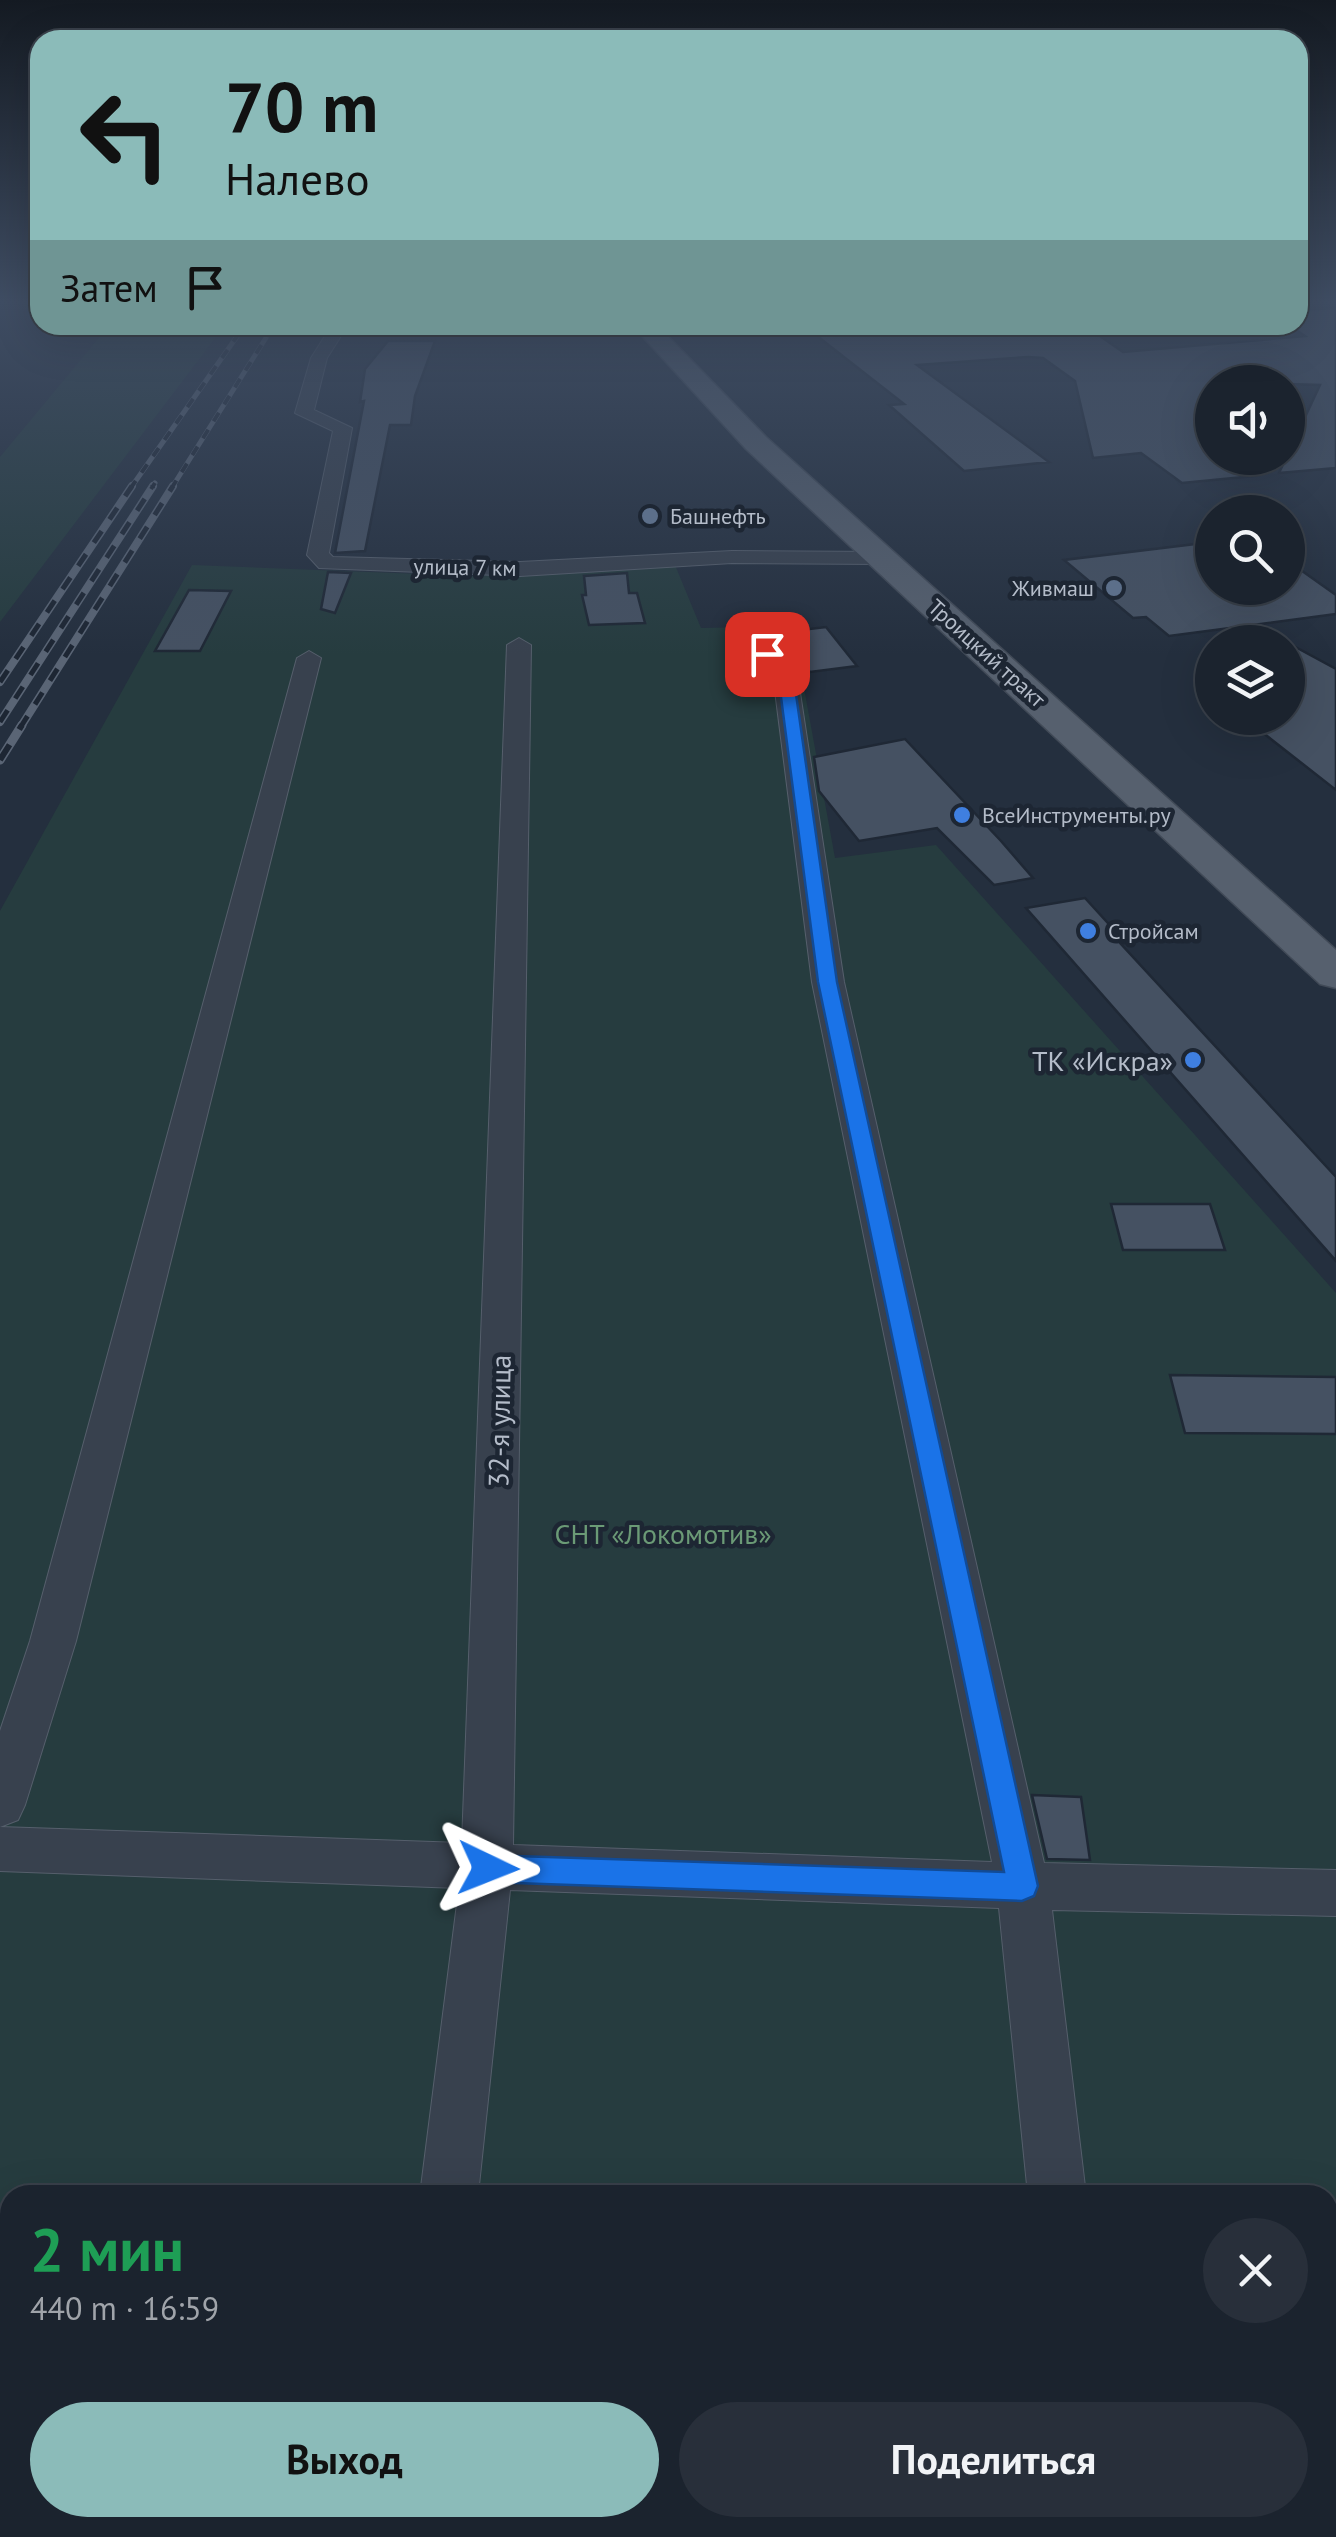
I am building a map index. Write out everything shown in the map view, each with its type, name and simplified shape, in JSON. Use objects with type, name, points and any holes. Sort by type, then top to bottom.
[{"type":"main road","name":"Троицкий тракт","points":[[731,417],[1336,974]]},
{"type":"street","name":"улица 7 км","points":[[315,417],[343,428],[318,555],[327,563],[520,568],[732,557],[882,558]]},
{"type":"street","points":[[748,635],[785,673],[828,982],[1022,1886],[1056,2185]]},
{"type":"street","name":"32-я улица","points":[[450,2185],[488,1868],[518,646]]},
{"type":"street","points":[[0,1805],[53,1641],[310,658]]},
{"type":"street","points":[[0,1849],[1022,1886],[1336,1893]]},
{"type":"green space","points":[[33,417],[155,417],[0,622],[0,457]]},
{"type":"green space","name":"СНТ «Локомотив»","points":[[192,565],[472,576],[675,565],[701,628],[750,627],[802,677],[835,858],[936,845],[1336,1293],[1336,2185],[0,2185],[0,911]]},
{"type":"building","points":[[361,417],[412,417],[411,425],[390,425],[365,551],[335,553]]},
{"type":"building","points":[[903,417],[988,417],[1049,462],[964,471]]},
{"type":"building","points":[[1084,417],[1195,417],[1195,475],[1254,476],[1182,483],[1141,453],[1093,458]]},
{"type":"building","points":[[1305,417],[1336,417],[1336,468],[1305,471]]},
{"type":"building","points":[[1195,544],[1195,605],[1305,605],[1305,573],[1336,595],[1336,614],[1252,625],[1195,625],[1195,633],[1169,636],[1146,617],[1133,618],[1064,560]]},
{"type":"building","points":[[328,572],[351,573],[335,613],[321,609]]},
{"type":"building","points":[[627,573],[629,593],[637,593],[645,623],[589,625],[582,595],[586,595],[584,576]]},
{"type":"building","points":[[189,590],[231,591],[200,651],[155,651]]},
{"type":"building","points":[[826,627],[857,666],[810,672],[776,633]]},
{"type":"building","points":[[1305,652],[1336,669],[1336,790],[1266,735],[1305,735]]},
{"type":"building","points":[[905,739],[1033,878],[994,885],[937,828],[859,841],[819,791],[814,757]]},
{"type":"building","name":"ТК «Искра»","points":[[1085,898],[1126,943],[1121,944],[1336,1177],[1336,1261],[1026,908]]},
{"type":"building","points":[[1111,1204],[1210,1204],[1225,1250],[1123,1250]]},
{"type":"building","points":[[1170,1375],[1336,1377],[1336,1434],[1185,1433]]},
{"type":"building","points":[[1032,1795],[1081,1797],[1090,1860],[1047,1859]]},
{"type":"railway","points":[[130,489],[180,417]]},
{"type":"railway","points":[[171,489],[216,417]]},
{"type":"railway","points":[[0,682],[132,486]]},
{"type":"railway","points":[[0,722],[153,486]]},
{"type":"railway","points":[[20,728],[173,486]]},
{"type":"railway","points":[[0,760],[22,725]]},
{"type":"place","name":"Башнефть","points":[[650,516]]},
{"type":"place","name":"Живмаш","points":[[1114,588]]},
{"type":"place","name":"ВсеИнструменты.ру","points":[[962,815]]},
{"type":"place","name":"Стройсам","points":[[1088,931]]},
{"type":"place","name":"ТК «Искра»","points":[[1193,1060]]},
{"type":"route","points":[[488,1868],[1022,1886],[828,982],[785,673],[767,654]]}]
